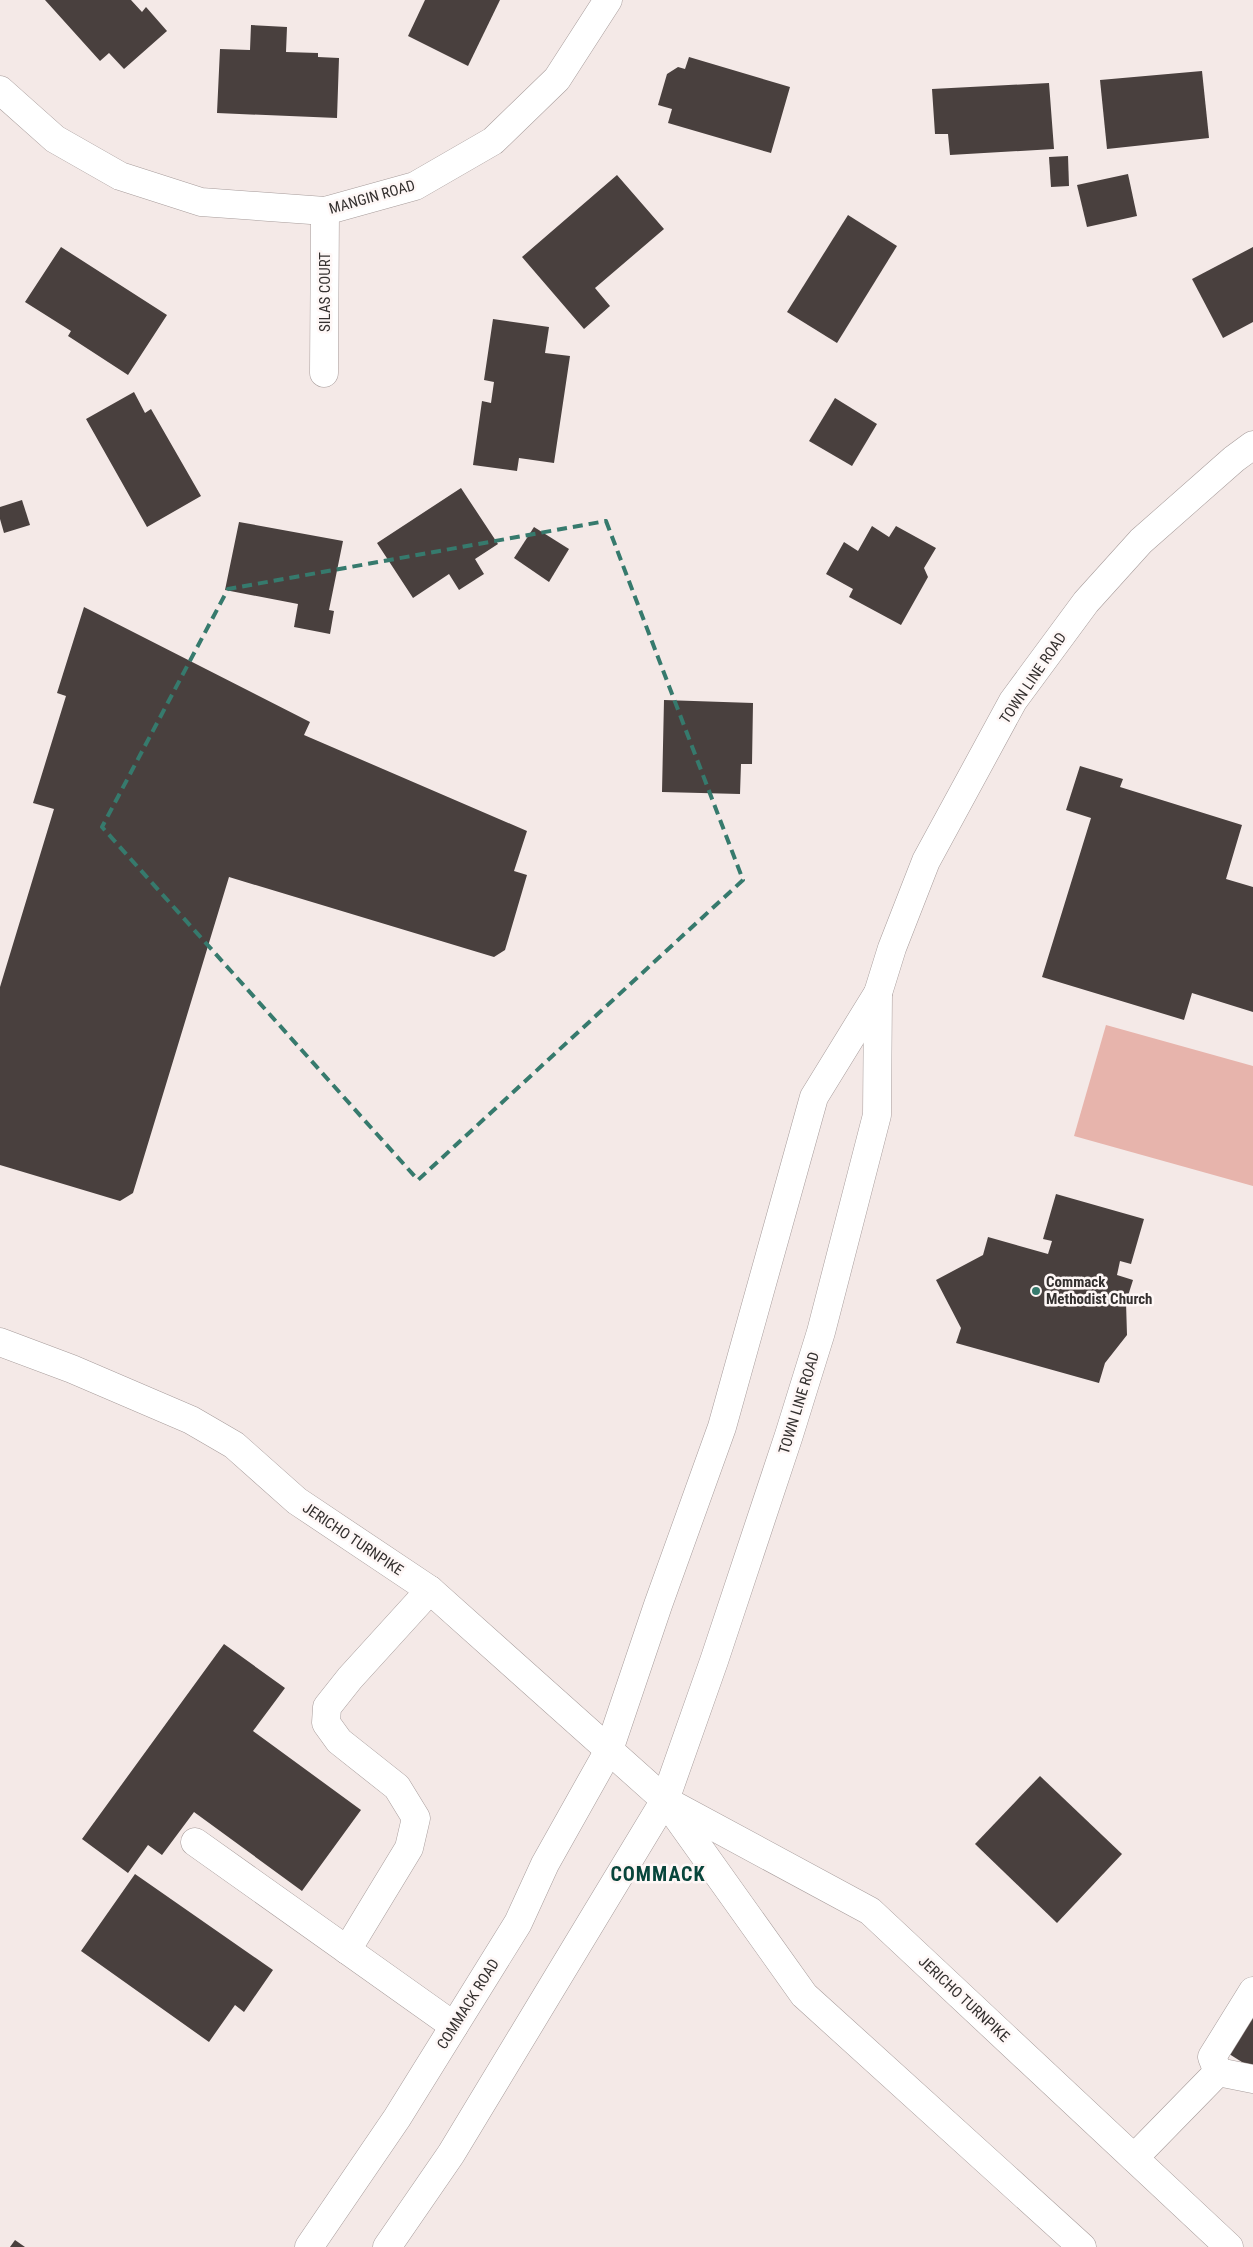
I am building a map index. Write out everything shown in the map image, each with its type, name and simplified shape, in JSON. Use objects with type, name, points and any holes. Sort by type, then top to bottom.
[{"type":"main road","name":"MANGIN ROAD","points":[[0,90],[55,139],[120,176],[201,202],[325,211],[415,186],[493,142],[557,78],[608,0]]},
{"type":"main road","name":"SILAS COURT","points":[[324,373],[325,211]]},
{"type":"main road","name":"TOWN LINE ROAD","points":[[609,1750],[658,1605],[722,1428],[814,1097],[878,994],[892,948],[926,861],[1013,701],[1086,602],[1141,541],[1234,459],[1253,445]]},
{"type":"main road","name":"TOWN LINE ROAD","points":[[665,1800],[790,1435],[821,1332],[877,1115],[878,994]]},
{"type":"main road","name":"JERICHO TURNPIKE","points":[[0,1342],[72,1368],[191,1420],[234,1445],[297,1501],[430,1590],[665,1800],[804,1995],[1082,2247]]},
{"type":"main road","points":[[347,1950],[410,1848],[416,1818],[397,1787],[339,1741],[326,1723],[327,1707],[350,1678],[430,1590]]},
{"type":"main road","name":"COMMACK ROAD","points":[[309,2247],[397,2118],[518,1923],[545,1864],[609,1750]]},
{"type":"main road","name":"JERICHO TURNPIKE","points":[[665,1800],[870,1911],[1228,2247]]},
{"type":"main road","points":[[387,2247],[451,2154],[665,1800]]},
{"type":"main road","points":[[195,1842],[454,2026]]},
{"type":"main road","points":[[1218,2072],[1212,2057],[1253,1991]]},
{"type":"main road","points":[[1134,2158],[1218,2072]]},
{"type":"main road","points":[[1218,2072],[1253,2079]]},
{"type":"highlighted area","points":[[606,521],[743,880],[418,1180],[102,827],[228,589]]},
{"type":"shaded area","points":[[1106,1025],[1253,1066],[1253,1186],[1074,1136]]},
{"type":"building","points":[[45,0],[131,0],[142,12],[146,7],[167,31],[124,69],[109,53],[100,61]]},
{"type":"building","points":[[425,0],[500,0],[468,66],[408,36]]},
{"type":"building","points":[[251,25],[287,27],[286,52],[318,53],[318,57],[339,58],[337,118],[217,113],[220,49],[250,50]]},
{"type":"building","points":[[689,57],[790,87],[771,153],[668,123],[672,109],[658,105],[667,74],[678,67],[685,69]]},
{"type":"building","points":[[1202,71],[1209,138],[1107,149],[1100,80]]},
{"type":"building","points":[[1049,83],[1054,149],[950,155],[948,134],[935,134],[932,89]]},
{"type":"building","points":[[1068,156],[1069,186],[1051,187],[1049,157]]},
{"type":"building","points":[[1128,174],[1137,216],[1087,227],[1077,185]]},
{"type":"building","points":[[617,175],[664,229],[595,288],[610,306],[584,329],[522,257]]},
{"type":"building","points":[[848,215],[897,246],[837,343],[787,312]]},
{"type":"building","points":[[61,247],[167,315],[128,375],[68,336],[71,331],[25,302]]},
{"type":"building","points":[[1253,247],[1253,322],[1223,338],[1192,279]]},
{"type":"building","points":[[493,319],[549,327],[545,353],[570,356],[554,463],[519,458],[517,471],[473,465],[482,401],[491,403],[494,382],[484,380]]},
{"type":"building","points":[[134,392],[145,413],[151,409],[201,496],[147,527],[86,419]]},
{"type":"building","points":[[835,398],[877,424],[852,466],[809,441]]},
{"type":"building","points":[[461,488],[498,544],[475,559],[484,574],[459,590],[449,574],[413,598],[377,543]]},
{"type":"building","points":[[22,500],[30,525],[4,533],[0,519],[0,507]]},
{"type":"building","points":[[239,522],[343,541],[329,610],[334,611],[330,634],[294,627],[298,604],[225,590]]},
{"type":"building","points":[[872,526],[889,537],[896,526],[936,548],[924,568],[928,577],[901,625],[849,597],[853,589],[826,574],[844,542],[858,551]]},
{"type":"building","points":[[534,527],[569,549],[549,582],[514,558]]},
{"type":"building","points":[[84,607],[310,722],[304,735],[527,831],[514,871],[527,875],[505,950],[494,957],[229,877],[133,1193],[120,1201],[0,1165],[0,987],[54,809],[33,803],[66,696],[57,693]]},
{"type":"building","points":[[664,700],[753,703],[752,764],[741,764],[740,794],[662,792]]},
{"type":"building","points":[[1080,766],[1123,779],[1120,787],[1242,825],[1226,879],[1253,887],[1253,1012],[1192,993],[1184,1020],[1042,977],[1091,818],[1066,810]]},
{"type":"building","name":"Commack Methodist Church","points":[[1056,1194],[1144,1219],[1131,1264],[1120,1261],[1117,1275],[1133,1280],[1126,1302],[1127,1335],[1105,1363],[1099,1383],[956,1343],[961,1328],[936,1280],[983,1255],[988,1237],[1048,1254],[1052,1241],[1043,1239]]},
{"type":"building","points":[[224,1644],[285,1688],[253,1731],[361,1810],[302,1891],[194,1812],[162,1855],[148,1845],[128,1873],[82,1839]]},
{"type":"building","points":[[1040,1776],[1122,1854],[1057,1923],[975,1844]]},
{"type":"building","points":[[135,1874],[273,1970],[244,2012],[235,2005],[209,2042],[81,1951]]},
{"type":"building","points":[[1253,2008],[1253,2069],[1226,2052]]},
{"type":"building","points":[[15,2240],[25,2247],[10,2247]]},
{"type":"place","name":"Commack Methodist Church","points":[[1036,1291]]},
{"type":"district","name":"COMMACK","points":[[658,1874]]}]
